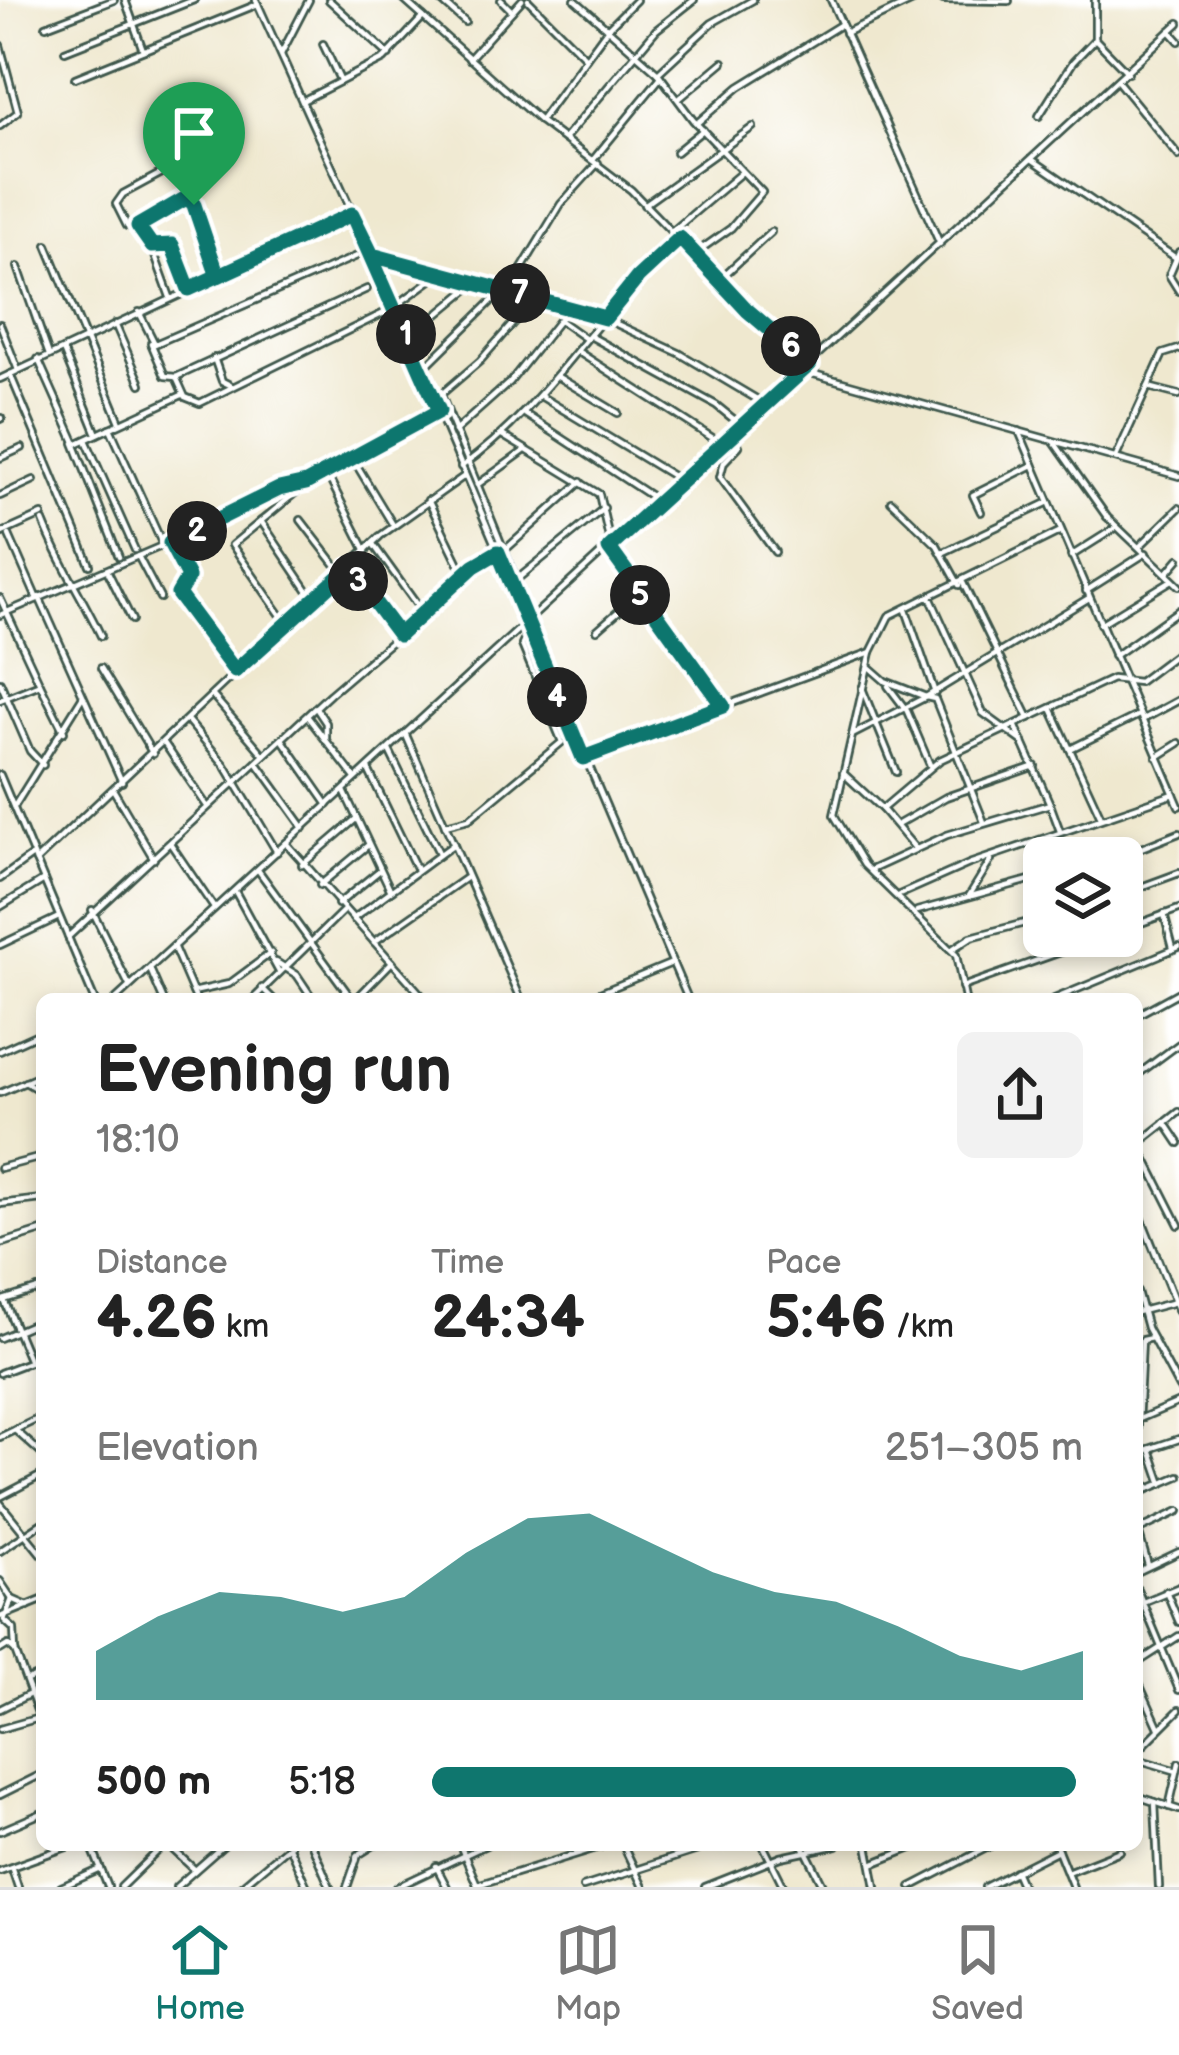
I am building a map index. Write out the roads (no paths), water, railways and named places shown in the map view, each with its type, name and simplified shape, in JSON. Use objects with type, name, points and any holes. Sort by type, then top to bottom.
[{"type":"street","points":[[46,26],[114,0]]},
{"type":"street","points":[[124,0],[143,50]]},
{"type":"street","points":[[65,51],[194,0]]},
{"type":"street","points":[[281,54],[308,0]]},
{"type":"street","points":[[329,0],[389,55]]},
{"type":"street","points":[[404,0],[540,121],[674,230],[810,364]]},
{"type":"street","points":[[415,10],[423,0]]},
{"type":"street","points":[[440,0],[465,22]]},
{"type":"street","points":[[501,0],[512,10]]},
{"type":"street","points":[[469,59],[525,0],[586,58]]},
{"type":"street","points":[[575,0],[680,98],[760,197],[731,228],[695,253]]},
{"type":"street","points":[[540,121],[609,27],[637,0]]},
{"type":"street","points":[[565,138],[636,53],[694,0]]},
{"type":"street","points":[[429,363],[507,290],[561,204],[659,76],[712,23],[753,0]]},
{"type":"street","points":[[831,0],[940,244]]},
{"type":"street","points":[[845,33],[916,0]]},
{"type":"street","points":[[943,0],[1009,1]]},
{"type":"street","points":[[1095,0],[1095,39],[1128,73]]},
{"type":"street","points":[[75,77],[257,2],[476,485],[528,627],[685,993]]},
{"type":"street","points":[[302,101],[389,55],[423,16]]},
{"type":"street","points":[[122,993],[528,627],[1119,83],[1179,22]]},
{"type":"street","points":[[697,123],[740,87],[842,24]]},
{"type":"street","points":[[1170,31],[1179,41]]},
{"type":"street","points":[[1039,116],[1072,62],[1095,39]]},
{"type":"street","points":[[323,44],[340,80]]},
{"type":"street","points":[[0,45],[18,112],[0,127]]},
{"type":"street","points":[[680,98],[723,62]]},
{"type":"street","points":[[1119,83],[1179,156]]},
{"type":"street","points":[[644,205],[753,127]]},
{"type":"street","points":[[676,152],[703,130]]},
{"type":"street","points":[[1033,160],[1177,255],[1169,275],[1179,291]]},
{"type":"street","points":[[184,161],[116,200],[127,226],[138,226],[189,197],[218,276]]},
{"type":"street","points":[[674,230],[742,172]]},
{"type":"street","points":[[0,379],[352,214]]},
{"type":"street","points":[[138,226],[152,246],[170,297]]},
{"type":"street","points":[[720,279],[771,232]]},
{"type":"street","points":[[464,465],[542,397],[638,277],[680,238]]},
{"type":"street","points":[[47,245],[120,423]]},
{"type":"street","points":[[152,246],[172,245],[189,289]]},
{"type":"street","points":[[372,255],[571,305],[605,318],[765,404]]},
{"type":"street","points":[[151,343],[357,256]]},
{"type":"street","points":[[18,267],[49,355]]},
{"type":"street","points":[[394,307],[441,274]]},
{"type":"street","points":[[436,315],[477,283]]},
{"type":"street","points":[[140,312],[165,376],[176,376],[367,289]]},
{"type":"street","points":[[434,400],[516,324],[536,297]]},
{"type":"street","points":[[455,431],[510,382],[571,305]]},
{"type":"street","points":[[176,376],[183,394],[200,403],[384,313]]},
{"type":"street","points":[[562,322],[716,405],[742,426]]},
{"type":"street","points":[[0,324],[14,372],[90,565]]},
{"type":"street","points":[[115,324],[141,384]]},
{"type":"street","points":[[62,349],[97,434]]},
{"type":"street","points":[[1116,457],[1162,354],[1179,349]]},
{"type":"street","points":[[577,351],[722,444]]},
{"type":"street","points":[[214,358],[223,383],[230,385]]},
{"type":"street","points":[[38,359],[119,557]]},
{"type":"street","points":[[802,370],[1179,476]]},
{"type":"street","points":[[558,377],[618,412]]},
{"type":"street","points":[[1148,387],[1179,395]]},
{"type":"street","points":[[74,443],[183,394]]},
{"type":"street","points":[[441,395],[465,476],[501,551]]},
{"type":"street","points":[[542,397],[682,482]]},
{"type":"street","points":[[287,624],[232,545],[306,483],[439,411]]},
{"type":"street","points":[[525,414],[660,502]]},
{"type":"street","points":[[110,428],[161,541]]},
{"type":"street","points":[[1019,431],[1179,806]]},
{"type":"street","points":[[502,435],[599,494],[609,548],[723,706]]},
{"type":"street","points":[[732,435],[739,446],[724,462],[721,477],[775,552]]},
{"type":"street","points":[[86,440],[160,598]]},
{"type":"street","points":[[1052,440],[1117,527],[1179,586]]},
{"type":"street","points":[[0,458],[22,448]]},
{"type":"street","points":[[476,485],[524,451]]},
{"type":"street","points":[[353,458],[393,525]]},
{"type":"street","points":[[981,512],[974,494],[1033,465]]},
{"type":"street","points":[[326,472],[366,550]]},
{"type":"street","points":[[0,879],[34,858],[122,782],[393,525],[465,476]]},
{"type":"street","points":[[0,496],[34,480]]},
{"type":"street","points":[[68,937],[92,910],[154,859],[464,574],[501,551],[581,482]]},
{"type":"street","points":[[0,615],[136,553],[170,543],[279,489],[306,483]]},
{"type":"street","points":[[428,500],[464,574]]},
{"type":"street","points":[[891,502],[942,553],[1029,719]]},
{"type":"street","points":[[942,553],[1048,502]]},
{"type":"street","points":[[514,583],[605,507]]},
{"type":"street","points":[[1138,547],[1179,508]]},
{"type":"street","points":[[0,534],[43,518],[62,568],[75,583],[101,636]]},
{"type":"street","points":[[261,520],[314,600]]},
{"type":"street","points":[[301,520],[399,635]]},
{"type":"street","points":[[1072,556],[1117,527]]},
{"type":"street","points":[[964,993],[952,950],[871,870],[834,815],[871,652],[884,621],[1061,531]]},
{"type":"street","points":[[9,535],[122,782]]},
{"type":"street","points":[[170,543],[188,577],[178,594],[235,671]]},
{"type":"street","points":[[373,544],[422,612]]},
{"type":"street","points":[[852,735],[907,711],[968,675],[1146,553]]},
{"type":"street","points":[[1100,624],[1170,576],[1179,559]]},
{"type":"street","points":[[107,569],[132,620]]},
{"type":"street","points":[[597,630],[639,593]]},
{"type":"street","points":[[0,598],[64,732]]},
{"type":"street","points":[[931,598],[981,709],[1002,731],[1023,742]]},
{"type":"street","points":[[906,609],[907,623],[924,652],[935,693]]},
{"type":"street","points":[[1114,656],[1179,610]]},
{"type":"street","points":[[445,824],[470,819],[562,742],[522,645],[528,627]]},
{"type":"street","points":[[583,758],[871,652]]},
{"type":"street","points":[[1112,679],[1143,680],[1179,652]]},
{"type":"street","points":[[882,808],[930,766],[1112,679],[1118,665]]},
{"type":"street","points":[[869,667],[907,711],[930,766]]},
{"type":"street","points":[[101,668],[153,754]]},
{"type":"street","points":[[885,681],[939,704],[983,822]]},
{"type":"street","points":[[0,682],[3,699],[30,752],[43,765]]},
{"type":"street","points":[[3,699],[40,684]]},
{"type":"street","points":[[862,688],[896,772]]},
{"type":"street","points":[[213,695],[264,755]]},
{"type":"street","points":[[14,807],[82,696]]},
{"type":"street","points":[[1070,749],[1179,700]]},
{"type":"street","points":[[316,708],[326,723],[326,741]]},
{"type":"street","points":[[1051,708],[1102,820]]},
{"type":"street","points":[[307,716],[357,779]]},
{"type":"street","points":[[188,721],[235,782],[277,853]]},
{"type":"street","points":[[1015,725],[1061,833]]},
{"type":"street","points":[[406,734],[518,993]]},
{"type":"street","points":[[282,739],[328,805]]},
{"type":"street","points":[[164,743],[207,806]]},
{"type":"street","points":[[1157,757],[1179,743]]},
{"type":"street","points":[[389,749],[440,854]]},
{"type":"street","points":[[257,763],[304,828]]},
{"type":"street","points":[[896,826],[946,796],[1035,766]]},
{"type":"street","points":[[368,769],[417,870]]},
{"type":"street","points":[[843,773],[882,808],[915,848]]},
{"type":"street","points":[[0,775],[91,993]]},
{"type":"street","points":[[113,790],[154,859]]},
{"type":"street","points":[[899,895],[1175,790]]},
{"type":"street","points":[[344,791],[390,890]]},
{"type":"street","points":[[871,870],[983,822],[1050,803]]},
{"type":"street","points":[[302,865],[357,818]]},
{"type":"street","points":[[1143,847],[1179,833]]},
{"type":"street","points":[[170,843],[215,910]]},
{"type":"street","points":[[286,843],[420,993]]},
{"type":"street","points":[[320,885],[369,844]]},
{"type":"street","points":[[353,920],[454,844]]},
{"type":"street","points":[[969,896],[993,857]]},
{"type":"street","points":[[1143,886],[1178,874],[1179,865]]},
{"type":"street","points":[[258,993],[381,869]]},
{"type":"street","points":[[258,870],[349,993]]},
{"type":"street","points":[[374,942],[468,876]]},
{"type":"street","points":[[0,907],[44,880]]},
{"type":"street","points":[[916,911],[1023,882]]},
{"type":"street","points":[[236,892],[279,972]]},
{"type":"street","points":[[1143,922],[1179,909]]},
{"type":"street","points":[[92,910],[130,986]]},
{"type":"street","points":[[1068,993],[1176,948],[1165,914]]},
{"type":"street","points":[[0,945],[60,920],[78,923]]},
{"type":"street","points":[[952,950],[971,937],[1023,923]]},
{"type":"street","points":[[174,948],[194,993]]},
{"type":"street","points":[[204,993],[229,984],[271,953]]},
{"type":"street","points":[[962,987],[1047,957]]},
{"type":"street","points":[[276,962],[309,993]]},
{"type":"street","points":[[360,993],[392,962]]},
{"type":"street","points":[[600,993],[672,963]]},
{"type":"street","points":[[150,969],[160,993]]},
{"type":"street","points":[[262,988],[267,993]]},
{"type":"street","points":[[1143,1012],[1179,992]]},
{"type":"street","points":[[0,1051],[36,1035]]},
{"type":"street","points":[[1143,1071],[1179,1044]]},
{"type":"street","points":[[0,1093],[36,1078]]},
{"type":"street","points":[[30,1082],[36,1087]]},
{"type":"street","points":[[1143,1141],[1179,1112]]},
{"type":"street","points":[[1166,1122],[1179,1143]]},
{"type":"street","points":[[1143,1155],[1179,1226]]},
{"type":"street","points":[[0,1168],[36,1159]]},
{"type":"street","points":[[0,1204],[36,1200]]},
{"type":"street","points":[[1143,1221],[1179,1312]]},
{"type":"street","points":[[0,1244],[36,1233]]},
{"type":"street","points":[[30,1362],[2,1300],[36,1290]]},
{"type":"street","points":[[1143,1310],[1177,1301]]},
{"type":"street","points":[[1143,1319],[1179,1388]]},
{"type":"street","points":[[0,1338],[36,1322]]},
{"type":"street","points":[[1143,1339],[1152,1338]]},
{"type":"street","points":[[0,1372],[36,1360]]},
{"type":"street","points":[[1143,1418],[1179,1402]]},
{"type":"street","points":[[0,1437],[36,1420]]},
{"type":"street","points":[[15,1430],[36,1449]]},
{"type":"street","points":[[1143,1449],[1179,1439]]},
{"type":"street","points":[[1150,1449],[1162,1484]]},
{"type":"street","points":[[1143,1491],[1179,1476]]},
{"type":"street","points":[[36,1479],[0,1500],[36,1547]]},
{"type":"street","points":[[1143,1483],[1150,1488]]},
{"type":"street","points":[[1143,1529],[1179,1511]]},
{"type":"street","points":[[0,1551],[36,1528]]},
{"type":"street","points":[[1143,1547],[1149,1566]]},
{"type":"street","points":[[1143,1569],[1179,1552]]},
{"type":"street","points":[[0,1581],[12,1599],[28,1606]]},
{"type":"street","points":[[1179,1586],[1144,1602],[1176,1672],[1179,1690]]},
{"type":"street","points":[[1166,1591],[1179,1622]]},
{"type":"street","points":[[2,1617],[12,1599]]},
{"type":"street","points":[[2,1617],[36,1603]]},
{"type":"street","points":[[1143,1616],[1148,1614]]},
{"type":"street","points":[[2,1617],[14,1629],[15,1651],[36,1709]]},
{"type":"street","points":[[1143,1659],[1179,1636]]},
{"type":"street","points":[[0,1650],[8,1645],[15,1651]]},
{"type":"street","points":[[27,1680],[36,1677]]},
{"type":"street","points":[[1143,1692],[1159,1730]]},
{"type":"street","points":[[0,1708],[30,1694]]},
{"type":"street","points":[[1143,1749],[1179,1710]]},
{"type":"street","points":[[0,1729],[36,1722]]},
{"type":"street","points":[[1143,1758],[1178,1767],[1169,1807]]},
{"type":"street","points":[[0,1795],[36,1777]]},
{"type":"street","points":[[1143,1798],[1179,1810]]},
{"type":"street","points":[[1155,1802],[1159,1887]]},
{"type":"street","points":[[0,1831],[36,1816]]},
{"type":"street","points":[[0,1871],[56,1851]]},
{"type":"street","points":[[94,1851],[108,1887]]},
{"type":"street","points":[[121,1887],[160,1851]]},
{"type":"street","points":[[173,1851],[195,1870]]},
{"type":"street","points":[[176,1887],[217,1851]]},
{"type":"street","points":[[240,1887],[284,1851]]},
{"type":"street","points":[[292,1851],[304,1886]]},
{"type":"street","points":[[315,1851],[330,1887]]},
{"type":"street","points":[[347,1887],[358,1855],[364,1851]]},
{"type":"street","points":[[397,1887],[410,1884],[457,1851]]},
{"type":"street","points":[[462,1851],[477,1886],[587,1851]]},
{"type":"street","points":[[626,1851],[643,1887]]},
{"type":"street","points":[[583,1887],[695,1851]]},
{"type":"street","points":[[766,1851],[784,1887]]},
{"type":"street","points":[[705,1887],[798,1851]]},
{"type":"street","points":[[806,1851],[824,1887]]},
{"type":"street","points":[[869,1851],[876,1887]]},
{"type":"street","points":[[872,1864],[905,1851]]},
{"type":"street","points":[[911,1887],[980,1851]]},
{"type":"street","points":[[986,1887],[1052,1851]]},
{"type":"street","points":[[1058,1851],[1073,1887]]},
{"type":"street","points":[[1067,1872],[1120,1851]]},
{"type":"street","points":[[436,1866],[447,1887]]},
{"type":"street","points":[[12,1868],[18,1887]]},
{"type":"street","points":[[62,1887],[101,1869]]},
{"type":"street","points":[[1015,1871],[1022,1887]]}]
